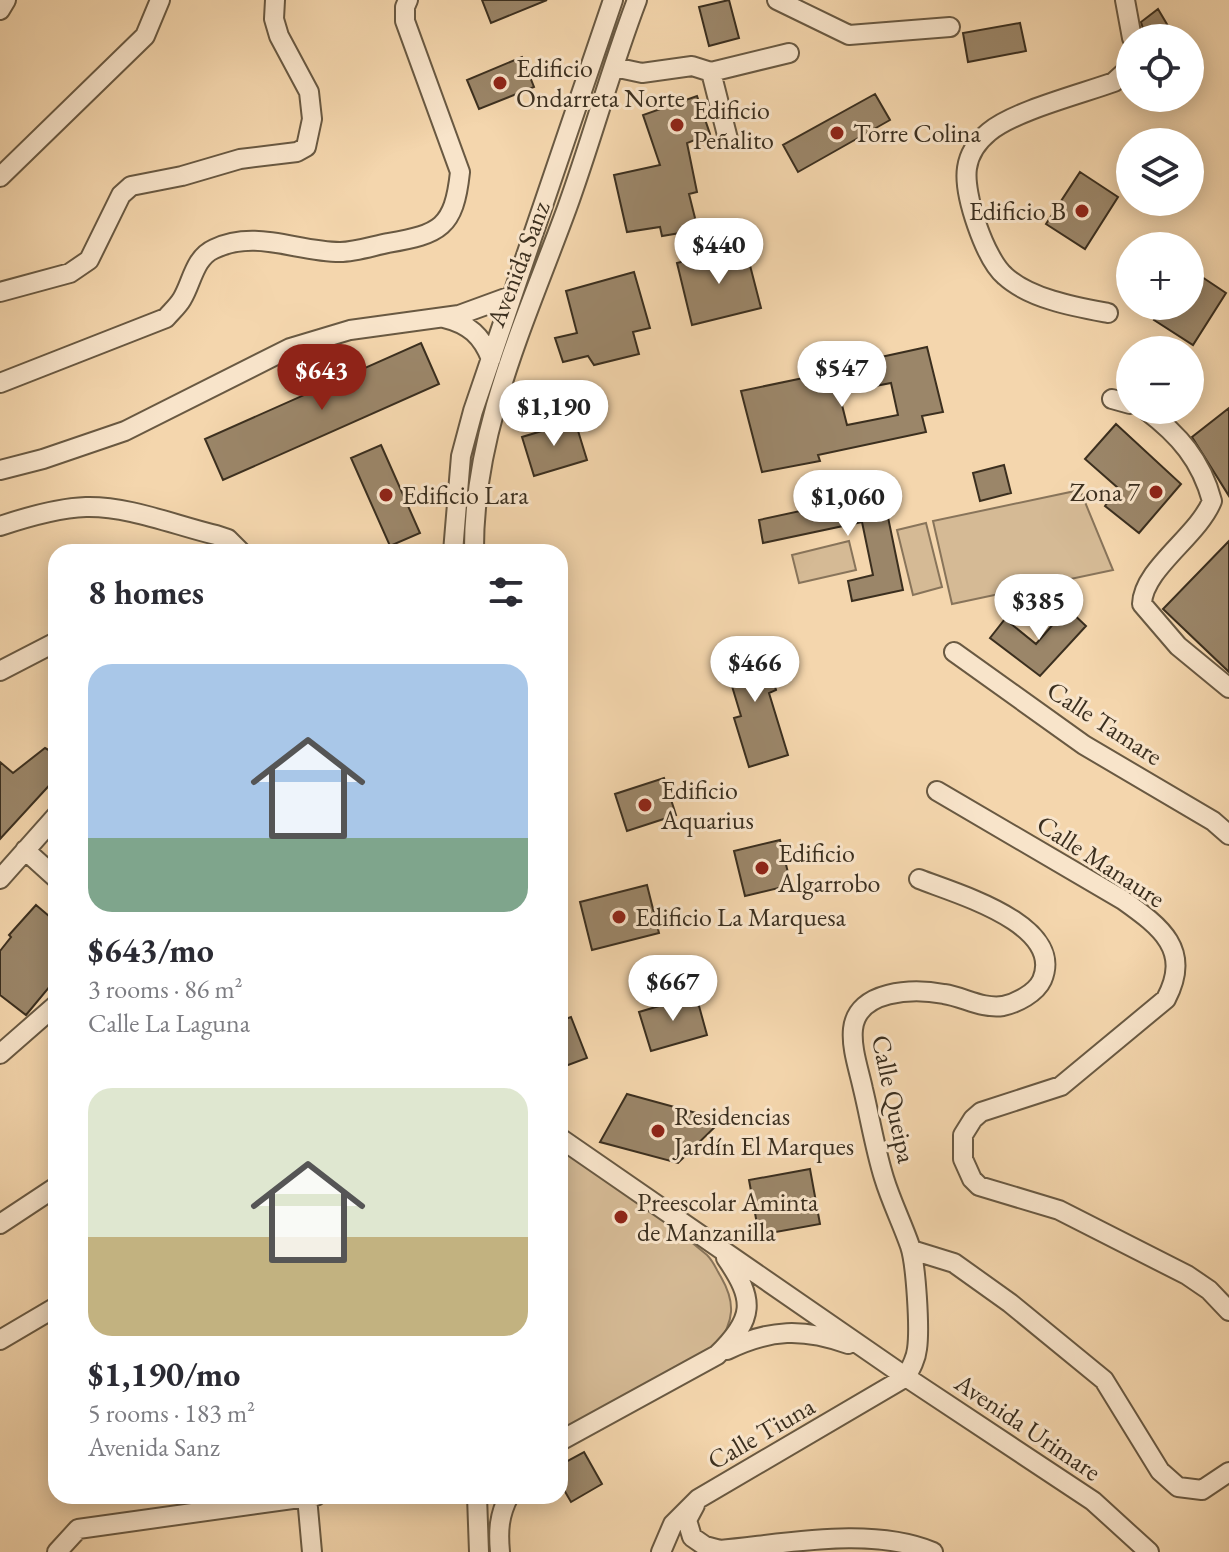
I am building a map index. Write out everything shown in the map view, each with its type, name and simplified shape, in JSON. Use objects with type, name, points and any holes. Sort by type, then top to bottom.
[{"type":"street","points":[[0,10],[6,0]]},
{"type":"street","points":[[0,177],[145,36],[160,0]]},
{"type":"street","points":[[0,292],[70,273],[89,260],[121,195],[131,186],[182,176],[240,159],[297,152],[306,147],[312,119],[309,92],[279,36],[274,19],[275,0]]},
{"type":"street","points":[[0,383],[166,318],[182,300],[206,254],[228,244],[244,240],[340,252],[436,232],[451,215],[460,172],[405,21],[408,0]]},
{"type":"street","name":"Avenida Sanz","points":[[454,544],[461,456],[511,296],[613,0]]},
{"type":"street","name":"Avenida Sanz","points":[[474,544],[478,481],[503,375],[568,206],[637,0]]},
{"type":"street","points":[[777,0],[849,35],[950,27]]},
{"type":"street","points":[[1125,0],[1129,24]]},
{"type":"street","points":[[614,67],[642,73],[692,66],[711,72],[789,53]]},
{"type":"street","points":[[711,72],[728,139]]},
{"type":"street","points":[[1108,313],[1064,305],[1017,285],[1004,276],[980,232],[967,169],[975,147],[1005,121],[1116,80]]},
{"type":"street","points":[[0,470],[125,431],[290,348],[350,330],[442,318],[477,310],[511,296]]},
{"type":"street","points":[[442,318],[474,331],[491,359]]},
{"type":"street","points":[[1163,424],[1192,453],[1212,501],[1194,531],[1150,580],[1142,604],[1178,646],[1229,688]]},
{"type":"street","points":[[0,526],[30,516],[87,507],[137,514],[216,535],[233,544]]},
{"type":"street","points":[[0,671],[48,646]]},
{"type":"street","name":"Calle Tamare","points":[[954,652],[1084,745],[1213,821],[1229,835]]},
{"type":"street","name":"Calle Manaure","points":[[937,791],[1141,912],[1167,938],[1176,959],[1177,979],[1166,999],[1061,1086],[1009,1105],[993,1107],[973,1119],[963,1135],[962,1150],[967,1171],[979,1186],[1059,1210],[1187,1275],[1209,1290],[1229,1311]]},
{"type":"street","points":[[0,879],[48,825]]},
{"type":"street","points":[[25,850],[48,871]]},
{"type":"street","name":"Calle Queipa","points":[[906,1377],[918,1346],[912,1250],[884,1178],[856,1059],[852,1034],[854,1021],[860,1009],[878,997],[909,992],[942,993],[990,1006],[1005,1005],[1022,999],[1039,985],[1045,962],[1042,948],[1035,938],[1010,916],[919,879]]},
{"type":"street","points":[[0,1054],[48,1012]]},
{"type":"street","points":[[568,1144],[719,1249],[746,1290],[748,1305],[737,1336],[717,1355],[568,1436]]},
{"type":"street","points":[[0,1224],[48,1192]]},
{"type":"street","name":"Avenida Urimare","points":[[719,1249],[1093,1501],[1149,1552]]},
{"type":"street","points":[[912,1250],[954,1263],[1010,1303],[1104,1380],[1160,1471],[1178,1487],[1202,1490],[1229,1472]]},
{"type":"street","points":[[0,1340],[48,1312]]},
{"type":"street","name":"Avenida Urimare","points":[[717,1355],[751,1338],[785,1332],[818,1335],[872,1353]]},
{"type":"street","name":"Calle Tiuna","points":[[661,1552],[673,1524],[698,1499],[906,1377]]},
{"type":"street","points":[[698,1499],[687,1520],[688,1529],[692,1537],[705,1546],[720,1550],[899,1543],[933,1552]]},
{"type":"street","points":[[57,1552],[61,1544],[78,1529],[260,1504]]},
{"type":"street","points":[[311,1504],[312,1552]]},
{"type":"street","points":[[477,1504],[479,1552]]},
{"type":"street","points":[[500,1552],[498,1527],[505,1504]]},
{"type":"shaded area","points":[[1080,490],[1113,570],[952,604],[933,521]]},
{"type":"shaded area","points":[[926,523],[942,587],[913,595],[897,530]]},
{"type":"shaded area","points":[[849,541],[856,570],[799,583],[792,555]]},
{"type":"shaded area","points":[[568,1150],[634,1195],[707,1255],[726,1286],[731,1304],[730,1320],[717,1346],[568,1429]]},
{"type":"building","points":[[482,0],[547,0],[491,23]]},
{"type":"building","points":[[729,0],[739,38],[709,46],[699,7]]},
{"type":"building","points":[[1158,9],[1167,24],[1142,24]]},
{"type":"building","points":[[1020,23],[1026,51],[968,62],[963,33]]},
{"type":"building","name":"Edificio Ondarreta Norte","points":[[522,57],[534,87],[479,109],[467,80]]},
{"type":"building","name":"Torre Colina","points":[[875,94],[890,120],[798,172],[783,145]]},
{"type":"building","points":[[697,96],[710,134],[687,143],[697,192],[689,194],[698,230],[662,236],[660,227],[627,232],[614,175],[660,165],[643,115]]},
{"type":"building","name":"Edificio B","points":[[1080,172],[1116,196],[1085,249],[1046,224]]},
{"type":"building","points":[[745,246],[761,308],[692,325],[677,263]]},
{"type":"building","points":[[634,272],[650,328],[633,332],[639,354],[594,365],[588,356],[563,362],[555,338],[577,333],[566,291]]},
{"type":"building","points":[[1204,278],[1226,293],[1199,336],[1179,336],[1154,320],[1204,320]]},
{"type":"building","points":[[421,343],[439,384],[223,480],[205,439]]},
{"type":"building","points":[[927,347],[943,412],[922,416],[926,432],[818,455],[820,461],[762,472],[741,391],[813,376],[812,372]],"holes":[[[891,383],[898,415],[847,425],[839,393]]]},
{"type":"building","points":[[1229,408],[1229,496],[1192,437]]},
{"type":"building","points":[[575,421],[587,460],[534,476],[522,437]]},
{"type":"building","points":[[1116,424],[1181,484],[1139,533],[1105,506],[1118,488],[1085,459]]},
{"type":"building","name":"Edificio Lara","points":[[381,445],[420,533],[389,544],[351,458]]},
{"type":"building","points":[[1004,465],[1011,493],[980,501],[973,473]]},
{"type":"building","points":[[883,493],[903,590],[852,601],[848,581],[873,575],[862,522],[763,543],[759,520]]},
{"type":"building","points":[[1229,541],[1229,672],[1163,609]]},
{"type":"building","points":[[1067,608],[1086,626],[1040,676],[990,638],[1005,619],[1036,644]]},
{"type":"building","points":[[762,642],[776,690],[769,693],[788,755],[749,767],[734,718],[741,716],[722,653]]},
{"type":"building","points":[[45,748],[48,750],[48,787],[0,839],[0,762],[13,773]]},
{"type":"building","name":"Edificio Aquarius","points":[[664,778],[676,815],[627,831],[615,794]]},
{"type":"building","name":"Edificio Algarrobo","points":[[780,840],[791,885],[745,896],[734,851]]},
{"type":"building","name":"Edificio La Marquesa","points":[[647,885],[659,933],[592,950],[580,902]]},
{"type":"building","points":[[36,905],[48,915],[48,989],[26,1015],[0,995],[0,951],[11,937],[9,935]]},
{"type":"building","points":[[696,995],[707,1035],[651,1051],[639,1012]]},
{"type":"building","points":[[571,1017],[587,1058],[568,1065],[568,1018]]},
{"type":"building","name":"Residencias Jardín El Marques","points":[[627,1094],[722,1120],[678,1163],[600,1142]]},
{"type":"building","points":[[810,1169],[820,1224],[759,1235],[749,1180]]},
{"type":"building","points":[[584,1452],[602,1484],[571,1502],[568,1497],[568,1461]]},
{"type":"place","name":"Edificio Ondarreta Norte","points":[[500,83]]},
{"type":"place","name":"Edificio Peñalito","points":[[677,125]]},
{"type":"place","name":"Torre Colina","points":[[837,133]]},
{"type":"place","name":"Edificio B","points":[[1082,211]]},
{"type":"place","name":"Zona 7","points":[[1156,492]]},
{"type":"place","name":"Edificio Lara","points":[[386,495]]},
{"type":"place","name":"Edificio Aquarius","points":[[645,805]]},
{"type":"place","name":"Edificio Algarrobo","points":[[762,868]]},
{"type":"place","name":"Edificio La Marquesa","points":[[619,917]]},
{"type":"place","name":"Residencias Jardín El Marques","points":[[658,1131]]},
{"type":"place","name":"Preescolar Aminta de Manzanilla","points":[[621,1217]]}]
